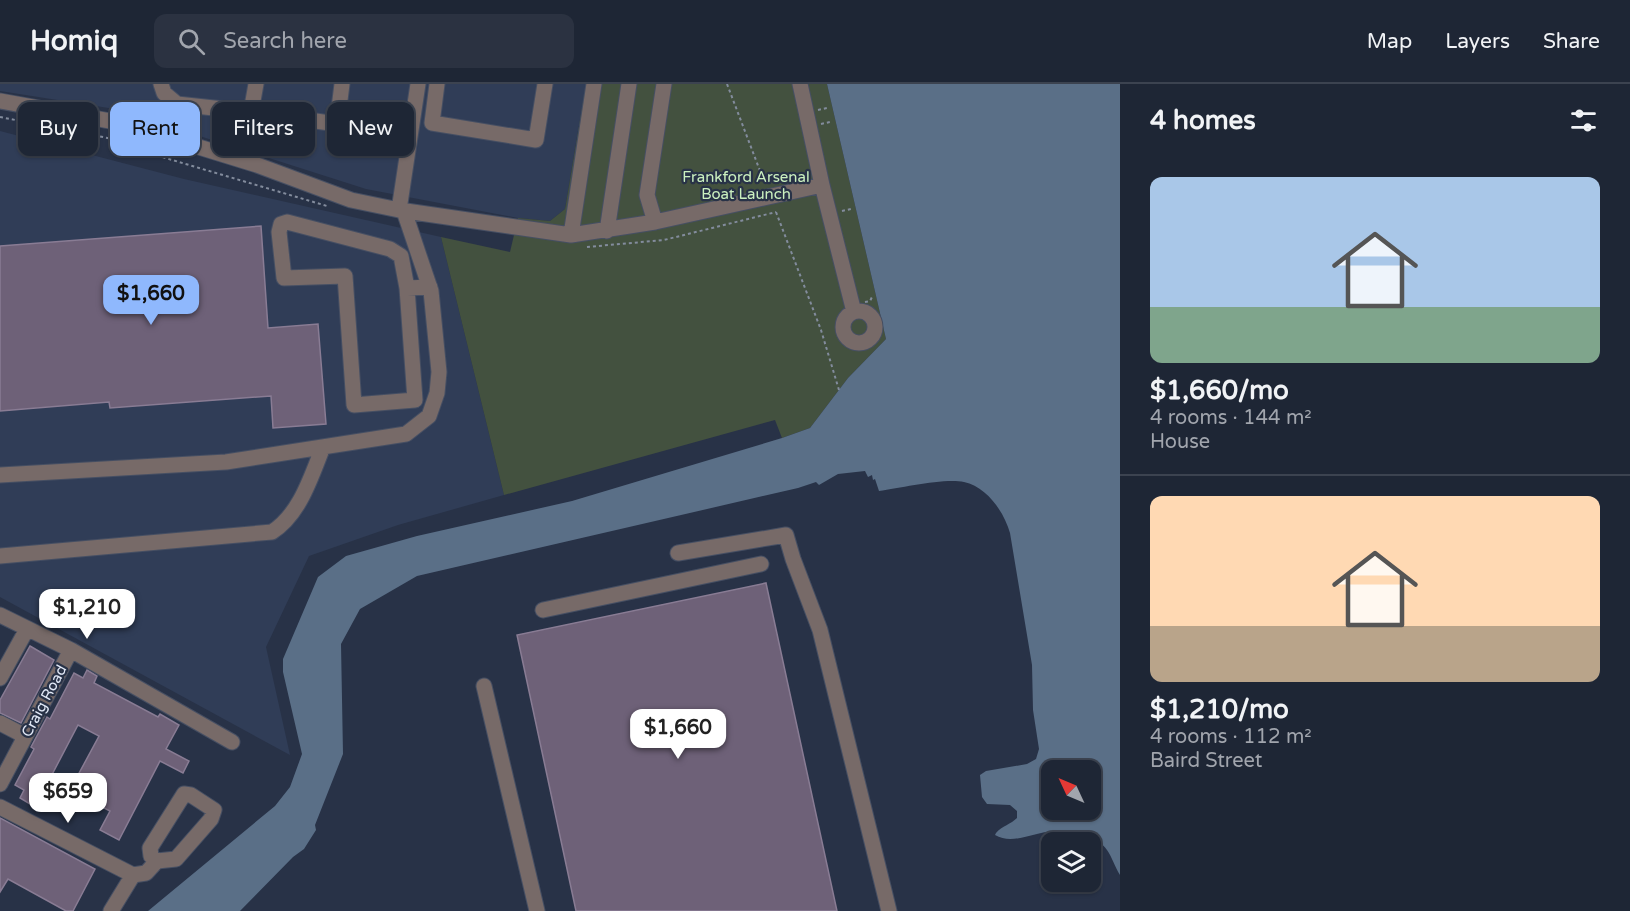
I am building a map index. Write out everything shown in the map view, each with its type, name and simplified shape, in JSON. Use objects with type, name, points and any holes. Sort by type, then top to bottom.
[{"type":"street","points":[[161,84],[164,93],[177,104],[212,108]]},
{"type":"street","points":[[253,102],[256,84]]},
{"type":"street","points":[[315,121],[337,124],[342,84]]},
{"type":"street","points":[[0,475],[226,462],[406,434],[429,416],[437,393],[439,372],[430,287],[401,210],[418,84]]},
{"type":"street","points":[[437,84],[432,123],[536,140],[545,84]]},
{"type":"street","points":[[571,235],[594,84]]},
{"type":"street","points":[[607,231],[629,84]]},
{"type":"street","points":[[655,222],[647,195],[664,84]]},
{"type":"street","points":[[800,84],[822,185],[854,312]]},
{"type":"street","points":[[0,101],[122,123],[257,165],[351,200],[401,210],[571,235],[655,222],[822,185]]},
{"type":"street","points":[[287,222],[390,249],[401,256],[407,288],[415,400],[354,405],[345,276],[284,278],[279,232],[281,224],[287,222]]},
{"type":"street","points":[[407,288],[430,287]]},
{"type":"street","points":[[0,556],[272,532],[284,524],[299,502],[323,447]]},
{"type":"street","points":[[678,553],[786,535],[820,630],[889,911]]},
{"type":"street","points":[[718,547],[726,572]]},
{"type":"street","points":[[543,610],[761,564]]},
{"type":"street","points":[[0,615],[71,650],[232,742]]},
{"type":"street","points":[[0,678],[27,629]]},
{"type":"street","name":"Craig Road","points":[[0,784],[71,650]]},
{"type":"street","points":[[484,686],[537,911]]},
{"type":"street","points":[[0,723],[25,736]]},
{"type":"street","points":[[0,807],[127,872],[146,873],[157,861],[176,859],[211,819],[214,810],[191,795],[184,794],[150,848],[151,856],[157,861]]},
{"type":"street","points":[[111,911],[127,872]]},
{"type":"path","points":[[727,84],[767,189]]},
{"type":"path","points":[[0,117],[118,140],[152,154],[328,206]]},
{"type":"path","points":[[776,212],[824,337],[839,390]]},
{"type":"shaded area","points":[[0,84],[586,84],[565,209],[550,221],[518,218],[366,189],[262,156],[315,156],[315,102],[212,102],[212,140],[200,136],[200,102],[110,102],[110,108],[98,106],[98,102],[70,102],[0,91]]},
{"type":"shaded area","points":[[827,84],[1120,84],[1120,875],[1107,850],[1101,844],[1101,832],[1041,832],[1021,838],[1005,839],[995,835],[1017,818],[1017,811],[1010,805],[987,804],[982,797],[980,775],[986,771],[1027,764],[1036,759],[1039,749],[1033,710],[1032,665],[1010,533],[999,509],[980,489],[964,482],[934,482],[879,491],[875,479],[873,480],[872,475],[868,477],[865,471],[838,474],[819,485],[816,482],[417,576],[360,609],[341,644],[343,754],[315,825],[316,830],[304,849],[293,857],[240,911],[148,911],[275,806],[290,787],[302,754],[283,672],[283,659],[318,577],[346,556],[417,536],[572,501],[810,428],[848,378],[886,339]]},
{"type":"shaded area","points":[[0,131],[18,136],[18,156],[96,156],[184,179],[441,237],[504,495],[398,525],[309,556],[266,647],[290,755],[0,597]]},
{"type":"green space","name":"Frankford Arsenal Boat Launch","points":[[586,84],[827,84],[886,339],[848,378],[810,428],[782,438],[775,420],[504,495],[441,237],[510,252],[518,218],[550,221],[565,209]]},
{"type":"building","points":[[261,226],[268,328],[318,324],[326,424],[273,428],[271,396],[110,408],[109,402],[0,411],[0,246]]},
{"type":"building","points":[[766,583],[837,911],[576,911],[517,635]]},
{"type":"building","points":[[30,646],[54,660],[21,723],[0,713],[0,700]]},
{"type":"building","points":[[87,670],[97,676],[94,683],[158,717],[160,714],[179,725],[166,749],[189,761],[183,773],[160,761],[119,840],[100,830],[110,811],[70,790],[99,736],[78,725],[35,807],[20,798],[24,790],[15,785],[34,749],[31,747],[47,717],[50,719],[74,673],[83,678]]},
{"type":"building","points":[[0,818],[95,869],[73,911],[66,911],[8,879],[0,892]]}]
